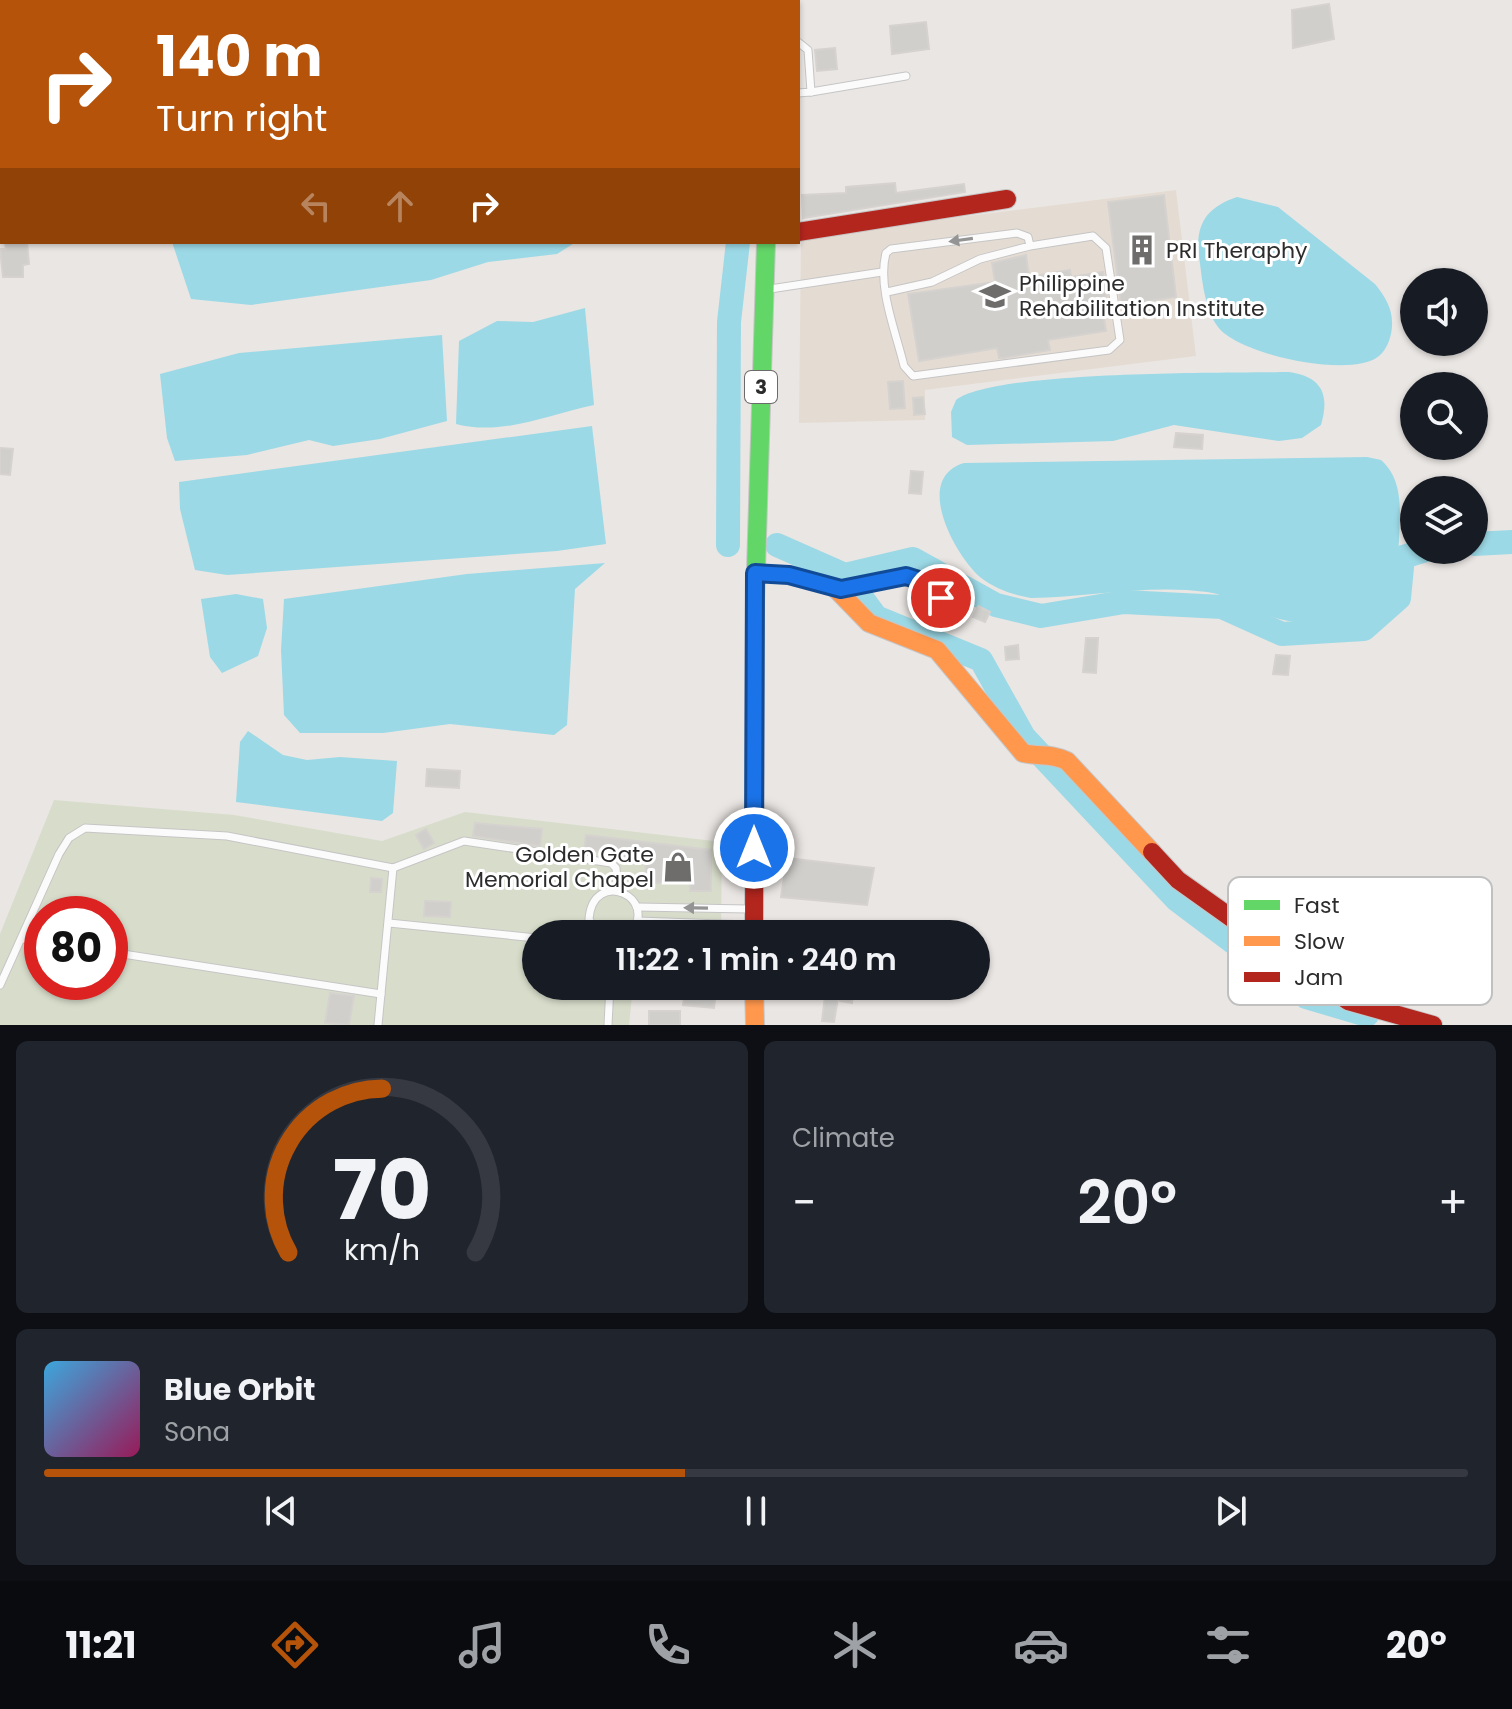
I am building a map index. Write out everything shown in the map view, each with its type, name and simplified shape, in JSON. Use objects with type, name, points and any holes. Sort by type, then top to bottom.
[{"type":"main road","points":[[800,232],[1007,199]]},
{"type":"main road","name":"3","points":[[754,920],[755,573],[766,244]]},
{"type":"main road","points":[[837,588],[869,623],[937,650],[1023,753],[1067,761],[1178,880],[1228,917]]},
{"type":"main road","points":[[754,1000],[755,1025]]},
{"type":"main road","points":[[1362,1005],[1433,1025]]},
{"type":"street","points":[[755,573],[789,575],[837,588],[913,578],[959,614]]},
{"type":"lane","points":[[800,44],[808,50],[811,92]]},
{"type":"lane","points":[[800,93],[906,76]]},
{"type":"lane","points":[[887,292],[932,282],[980,259],[1030,246],[1093,236],[1106,248],[1120,340],[1117,345],[1109,350],[913,376],[904,366],[882,272],[886,253],[891,249],[1017,233],[1028,237],[1030,246]]},
{"type":"lane","points":[[764,290],[882,272]]},
{"type":"lane","points":[[0,985],[59,854],[69,838],[85,828],[227,836],[393,868],[464,841],[611,863],[616,868],[618,891]]},
{"type":"lane","points":[[378,1025],[393,868]]},
{"type":"lane","points":[[590,920],[593,901],[600,894],[618,891],[630,896],[637,907],[638,920]]},
{"type":"lane","points":[[637,907],[732,920]]},
{"type":"lane","points":[[389,923],[522,937]]},
{"type":"lane","points":[[128,955],[381,994]]},
{"type":"lane","points":[[608,1025],[609,1000]]},
{"type":"shaded area","name":"Philippine Rehabilitation Institute","points":[[1176,190],[1196,356],[925,390],[925,420],[799,423],[801,237]]},
{"type":"green space","points":[[54,800],[234,815],[382,841],[465,812],[722,842],[721,920],[522,920],[522,1000],[632,1000],[629,1025],[0,1025],[0,934]]},
{"type":"water","points":[[1237,197],[1278,207],[1375,284],[1387,302],[1392,320],[1389,340],[1379,356],[1365,363],[1345,365],[1296,361],[1248,347],[1218,327],[1204,293],[1199,235],[1205,218],[1211,212]]},
{"type":"water","points":[[173,244],[573,244],[557,254],[488,262],[431,280],[251,305],[191,299]]},
{"type":"water","points":[[585,308],[594,405],[508,426],[491,428],[456,424],[459,341],[497,321],[533,322]]},
{"type":"water","points":[[442,335],[447,421],[380,439],[333,446],[309,440],[247,455],[175,461],[167,438],[160,374],[239,353]]},
{"type":"water","points":[[1289,372],[1309,378],[1324,396],[1321,425],[1302,438],[1279,441],[1174,425],[1113,441],[967,445],[952,437],[951,412],[956,400],[979,390],[1063,378]]},
{"type":"water","points":[[592,426],[606,544],[557,551],[227,575],[195,570],[180,509],[179,482]]},
{"type":"water","points":[[1367,457],[1381,460],[1394,477],[1400,507],[1395,574],[1385,600],[1376,610],[1348,622],[1284,620],[1223,596],[1185,590],[1031,598],[1011,593],[986,581],[970,566],[959,552],[943,517],[941,484],[949,471],[964,463]]},
{"type":"water","points":[[605,563],[575,589],[567,725],[554,735],[450,724],[383,733],[300,733],[284,715],[281,650],[284,599],[467,574]]},
{"type":"water","points":[[236,594],[263,599],[267,628],[258,656],[222,673],[210,657],[201,599]]},
{"type":"water","points":[[248,731],[283,755],[307,760],[340,757],[397,761],[393,813],[382,821],[236,802],[240,742]]},
{"type":"building","points":[[1329,4],[1334,39],[1293,48],[1292,10]]},
{"type":"building","points":[[926,22],[929,49],[892,54],[890,26]]},
{"type":"building","points":[[835,48],[837,69],[817,71],[815,50]]},
{"type":"building","points":[[895,183],[896,193],[964,184],[965,192],[803,218],[802,195],[846,193],[846,187]]},
{"type":"building","name":"PRI Theraphy","points":[[1164,195],[1176,297],[1121,305],[1108,202]]},
{"type":"building","points":[[5,244],[27,244],[29,264],[23,265],[23,277],[3,277],[0,249],[6,249]]},
{"type":"building","points":[[1026,255],[1029,277],[1070,270],[1071,277],[1103,272],[1108,306],[1102,307],[1106,331],[1048,340],[1050,350],[1003,358],[999,358],[997,348],[919,361],[908,294],[995,282],[992,263]]},
{"type":"building","points":[[903,381],[905,408],[890,409],[888,382]]},
{"type":"building","points":[[923,397],[925,414],[914,415],[913,398]]},
{"type":"building","points":[[1176,433],[1203,435],[1202,449],[1174,447]]},
{"type":"building","points":[[0,448],[13,449],[10,475],[0,474]]},
{"type":"building","points":[[911,471],[923,472],[921,494],[909,493]]},
{"type":"building","points":[[933,571],[952,586],[948,591],[928,577]]},
{"type":"building","points":[[978,606],[990,612],[985,622],[973,617]]},
{"type":"building","points":[[1086,638],[1098,638],[1096,673],[1083,672]]},
{"type":"building","points":[[1018,645],[1019,659],[1006,660],[1005,647]]},
{"type":"building","points":[[1276,655],[1290,656],[1288,675],[1273,674]]},
{"type":"building","points":[[427,769],[460,771],[459,788],[426,786]]},
{"type":"building","points":[[475,823],[542,829],[540,846],[473,836]]},
{"type":"building","points":[[426,829],[434,843],[424,849],[416,835]]},
{"type":"building","name":"Golden Gate Memorial Chapel","points":[[586,835],[711,850],[711,891],[690,891],[690,883],[647,883],[645,862],[617,860],[616,853],[584,850]]},
{"type":"building","points":[[787,858],[874,868],[867,905],[781,897]]},
{"type":"building","points":[[371,878],[382,879],[381,892],[370,892]]},
{"type":"building","points":[[425,901],[451,902],[450,917],[424,916]]},
{"type":"building","points":[[330,993],[354,996],[349,1025],[325,1023]]},
{"type":"building","points":[[684,1000],[715,1000],[714,1008],[683,1005]]},
{"type":"building","points":[[825,1000],[838,1000],[834,1022],[822,1021]]},
{"type":"building","points":[[649,1011],[680,1011],[680,1025],[649,1025]]},
{"type":"waterway","points":[[728,545],[729,322],[738,244]]},
{"type":"waterway","points":[[1488,543],[1512,542]]},
{"type":"waterway","points":[[777,545],[845,575],[876,617],[981,660],[1024,737],[1177,900],[1228,938]]},
{"type":"waterway","points":[[845,575],[913,559],[996,605],[1041,616],[1124,602],[1222,607],[1282,634],[1364,629],[1399,598],[1402,564]]},
{"type":"waterway","points":[[1333,1005],[1367,1015]]},
{"type":"traffic: fast","points":[[755,602],[766,244]]},
{"type":"traffic: slow","points":[[834,587],[869,623],[937,650],[1023,753],[1067,761],[1152,852]]},
{"type":"traffic: slow","points":[[754,1000],[755,1025]]},
{"type":"traffic: jam","points":[[800,232],[1007,199]]},
{"type":"traffic: jam","points":[[754,920],[755,602]]},
{"type":"traffic: jam","points":[[1152,852],[1178,880],[1228,916]]},
{"type":"traffic: jam","points":[[1362,1005],[1433,1025]]},
{"type":"place","name":"PRI Theraphy","points":[[1142,250]]},
{"type":"place","name":"Philippine Rehabilitation Institute","points":[[995,296]]},
{"type":"place","name":"Golden Gate Memorial Chapel","points":[[678,867]]},
{"type":"route","points":[[754,848],[755,573],[789,575],[841,589],[906,576],[922,581],[941,598]]}]
